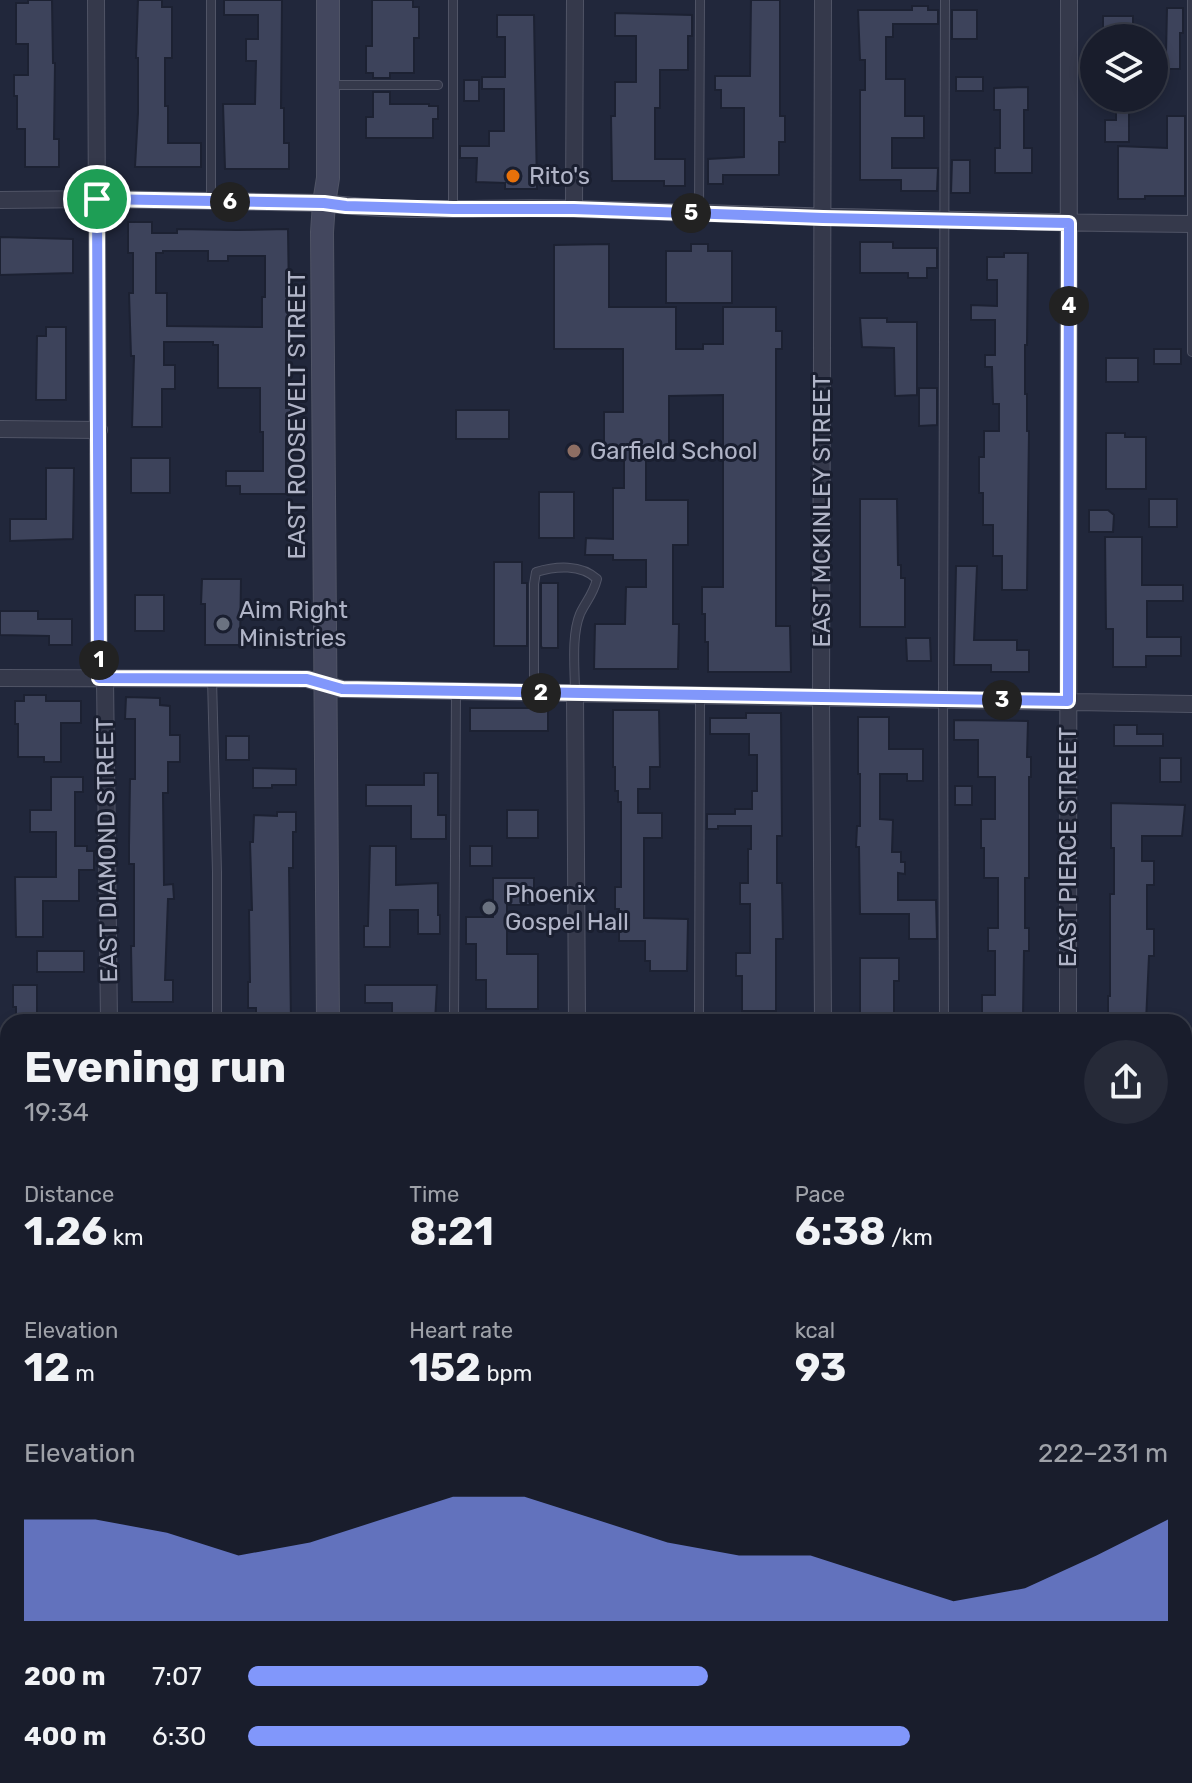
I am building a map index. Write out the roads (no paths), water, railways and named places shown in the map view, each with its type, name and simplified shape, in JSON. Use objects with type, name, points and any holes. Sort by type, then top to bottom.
[{"type":"street","name":"EAST DIAMOND STREET","points":[[96,0],[102,678],[109,1014]]},
{"type":"street","name":"EAST ROOSEVELT STREET","points":[[328,0],[328,178],[322,247],[328,1014]]},
{"type":"street","points":[[574,209],[575,0]]},
{"type":"street","name":"EAST MCKINLEY STREET","points":[[823,0],[823,1014]]},
{"type":"street","name":"EAST PIERCE STREET","points":[[1068,1014],[1069,0]]},
{"type":"street","points":[[0,200],[324,203],[823,218],[1192,224]]},
{"type":"street","points":[[0,429],[99,430]]},
{"type":"street","points":[[0,678],[307,679],[342,689],[1192,704]]},
{"type":"street","points":[[575,694],[577,1014]]},
{"type":"lane","points":[[211,0],[211,201]]},
{"type":"lane","points":[[453,0],[453,209]]},
{"type":"lane","points":[[699,213],[700,0]]},
{"type":"lane","points":[[944,1014],[945,0]]},
{"type":"lane","points":[[1192,0],[1192,352]]},
{"type":"lane","points":[[328,85],[438,85]]},
{"type":"lane","points":[[534,693],[536,572],[551,567],[570,567],[590,572],[597,579],[594,594],[580,615],[575,644],[575,694]]},
{"type":"lane","points":[[212,678],[217,1014]]},
{"type":"lane","points":[[454,1014],[456,692]]},
{"type":"lane","points":[[699,1014],[700,696]]},
{"type":"lane","points":[[1192,1726],[1192,1783]]},
{"type":"place","name":"Rito's","points":[[513,176]]},
{"type":"place","name":"Garfield School","points":[[574,451]]},
{"type":"place","name":"Aim Right Ministries","points":[[223,624]]},
{"type":"place","name":"Phoenix Gospel Hall","points":[[489,908]]}]
